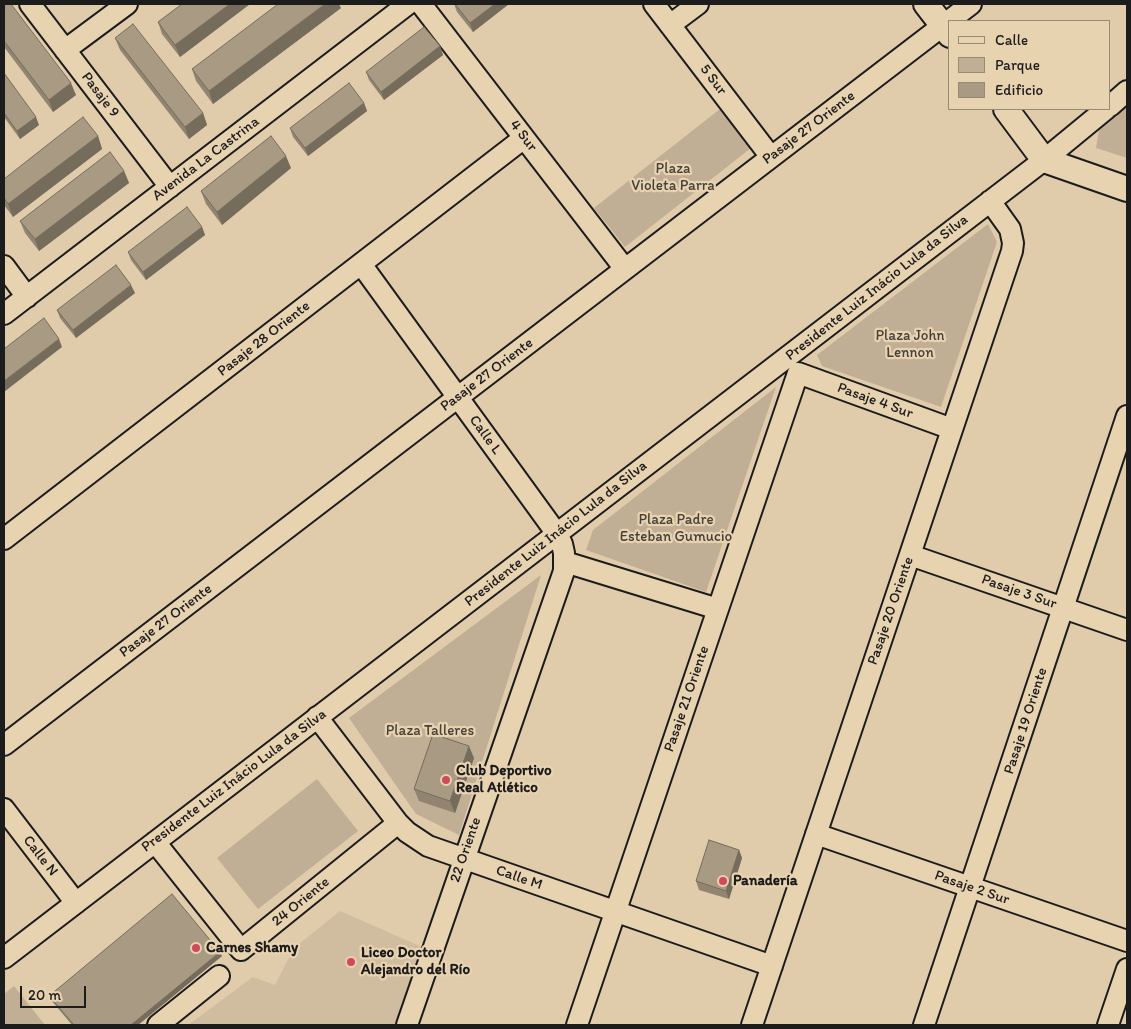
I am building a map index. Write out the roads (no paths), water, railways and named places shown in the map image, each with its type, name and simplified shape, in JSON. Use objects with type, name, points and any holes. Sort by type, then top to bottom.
[{"type":"street","name":"Pasaje 9","points":[[30,4],[170,187]]},
{"type":"street","points":[[66,50],[127,4]]},
{"type":"street","name":"Avenida La Castrina","points":[[4,314],[408,4]]},
{"type":"street","name":"4 Sur","points":[[421,4],[625,269]]},
{"type":"street","name":"5 Sur","points":[[654,4],[771,157]]},
{"type":"street","points":[[670,25],[698,4]]},
{"type":"street","points":[[926,4],[946,30]]},
{"type":"street","name":"Pasaje 27 Oriente","points":[[956,20],[971,4]]},
{"type":"street","name":"Pasaje 27 Oriente","points":[[4,745],[771,157],[946,30]]},
{"type":"street","points":[[1111,105],[1127,92]]},
{"type":"street","points":[[1007,110],[1044,160],[1127,189]]},
{"type":"street","name":"Presidente Luiz Inácio Lula da Silva","points":[[4,958],[557,534],[792,365],[990,201],[1105,110]]},
{"type":"street","name":"Pasaje 28 Oriente","points":[[4,539],[524,138]]},
{"type":"street","name":"Pasaje 20 Oriente","points":[[752,1025],[1012,251],[1013,243],[1010,229],[990,201]]},
{"type":"street","name":"Calle L","points":[[360,264],[557,534]]},
{"type":"street","points":[[4,266],[27,296]]},
{"type":"street","name":"Pasaje 4 Sur","points":[[792,365],[952,429]]},
{"type":"street","name":"Pasaje 21 Oriente","points":[[577,1025],[718,609],[792,365]]},
{"type":"street","name":"Pasaje 19 Oriente","points":[[924,1025],[1127,416]]},
{"type":"street","points":[[557,534],[562,544],[565,562],[718,609]]},
{"type":"street","name":"Pasaje 3 Sur","points":[[910,554],[1127,630]]},
{"type":"street","name":"22 Oriente","points":[[407,1025],[565,562]]},
{"type":"street","name":"Calle M","points":[[317,717],[398,823],[412,836],[428,846],[463,860],[772,966]]},
{"type":"street","name":"Calle N","points":[[4,809],[76,903]]},
{"type":"street","name":"24 Oriente","points":[[155,842],[241,950],[398,823]]},
{"type":"street","name":"Pasaje 2 Sur","points":[[816,834],[1127,941]]},
{"type":"street","points":[[1108,1025],[1127,969]]},
{"type":"street","points":[[158,1025],[219,976]]},
{"type":"place","name":"Club Deportivo Real Atlético","points":[[446,780]]},
{"type":"place","name":"Panadería","points":[[723,881]]},
{"type":"place","name":"Carnes Shamy","points":[[196,948]]},
{"type":"place","name":"Liceo Doctor Alejandro del Río","points":[[351,962]]},
{"type":"park label","name":"Plaza Violeta Parra","points":[[673,178]]},
{"type":"park label","name":"Plaza John Lennon","points":[[910,344]]},
{"type":"park label","name":"Plaza Padre Esteban Gumucio","points":[[676,528]]},
{"type":"park label","name":"Plaza Talleres","points":[[430,731]]}]
